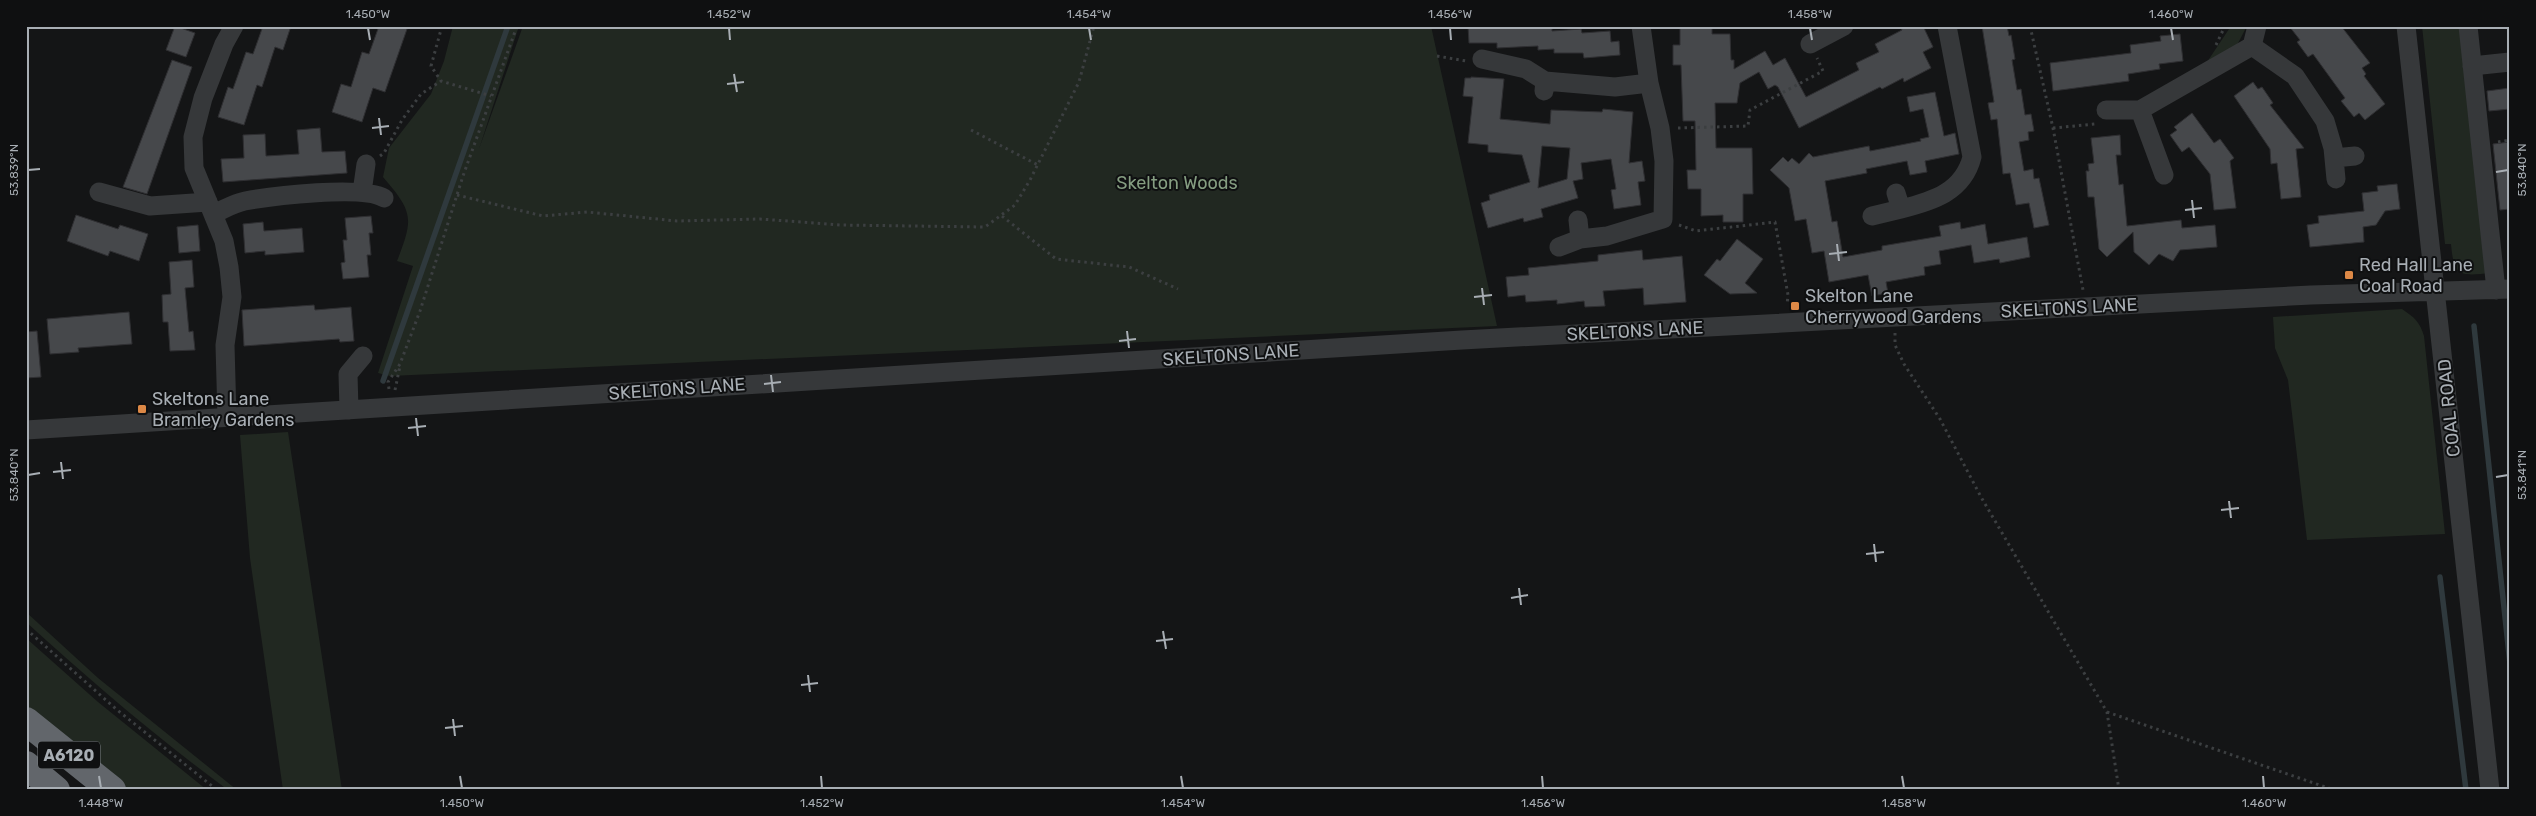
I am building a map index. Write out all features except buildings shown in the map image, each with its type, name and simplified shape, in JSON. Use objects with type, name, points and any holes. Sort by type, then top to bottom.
[{"type":"highway","name":"A6120","points":[[26,721],[112,790]]},
{"type":"highway","name":"A6120","points":[[26,765],[56,790]]},
{"type":"street","points":[[227,418],[225,346],[232,297],[224,241],[194,168],[194,136],[203,98],[224,44],[234,26]]},
{"type":"street","points":[[1559,247],[1580,239],[1607,236],[1663,219],[1664,160],[1660,128],[1649,82],[1641,26]]},
{"type":"street","points":[[1810,44],[1844,26]]},
{"type":"street","points":[[1872,216],[1898,201],[1939,198],[1963,179],[1969,168],[1972,157],[1947,26]]},
{"type":"street","points":[[2106,110],[2140,110],[2252,46],[2257,26]]},
{"type":"street","name":"COAL ROAD","points":[[2406,26],[2490,790]]},
{"type":"street","points":[[2468,26],[2503,290]]},
{"type":"street","points":[[2252,46],[2295,76],[2325,121],[2334,158],[2336,179]]},
{"type":"street","points":[[1482,60],[1526,69],[1544,87],[1615,87],[1649,82]]},
{"type":"street","points":[[2472,66],[2510,62]]},
{"type":"street","points":[[2140,110],[2164,175]]},
{"type":"street","points":[[2334,158],[2355,156]]},
{"type":"street","points":[[362,192],[366,164]]},
{"type":"street","points":[[99,192],[150,206],[210,208],[244,201],[362,192],[377,193],[384,198]]},
{"type":"street","points":[[1578,220],[1580,239]]},
{"type":"street","name":"SKELTONS LANE","points":[[26,430],[1433,342],[2312,295],[2503,290]]},
{"type":"street","points":[[349,410],[348,374],[363,356]]},
{"type":"path","points":[[442,26],[431,66],[441,81],[492,96]]},
{"type":"path","points":[[391,407],[400,364],[420,311],[457,195],[517,26]]},
{"type":"path","points":[[457,195],[544,216],[587,212],[677,221],[760,219],[915,228],[985,227],[1015,205],[1038,164],[1079,82],[1094,26]]},
{"type":"path","points":[[2030,26],[2054,128],[2086,307]]},
{"type":"path","points":[[1660,128],[1748,126],[1750,110],[1823,71],[1810,44]]},
{"type":"path","points":[[1438,56],[1467,61],[1482,60]]},
{"type":"path","points":[[366,164],[384,153],[402,120],[421,94],[441,81]]},
{"type":"path","points":[[971,130],[1038,164]]},
{"type":"path","points":[[1002,216],[1056,259],[1130,267],[1178,289]]},
{"type":"path","points":[[1663,219],[1696,231],[1775,222],[1788,295],[1786,316],[1797,314],[1798,322]]},
{"type":"path","points":[[1895,317],[1895,345],[1904,364],[1940,419],[1981,498],[2107,712],[2119,790]]},
{"type":"path","points":[[391,407],[388,382],[400,364]]},
{"type":"path","points":[[26,629],[116,709],[217,790]]},
{"type":"path","points":[[2107,712],[2334,790]]},
{"type":"green space","name":"Skelton Woods","points":[[453,26],[519,26],[479,149],[523,26],[1431,26],[1497,326],[390,376],[378,373],[413,266],[397,261],[406,235],[408,216],[400,199],[383,177],[389,148],[431,94],[444,61]]},
{"type":"green space","points":[[2231,26],[2247,26],[2236,47],[2203,68]]},
{"type":"green space","points":[[2422,26],[2463,26],[2491,273],[2465,274],[2460,272],[2454,263],[2451,244],[2445,244]]},
{"type":"green space","points":[[2402,309],[2416,320],[2424,336],[2445,534],[2307,540],[2288,380],[2275,348],[2273,317]]},
{"type":"green space","points":[[288,432],[342,790],[283,790],[250,558],[240,435]]},
{"type":"green space","points":[[26,612],[98,678],[237,790],[228,790],[125,709],[26,622]]},
{"type":"green space","points":[[26,638],[98,702],[207,790],[123,790],[26,708]]},
{"type":"waterway","points":[[383,381],[508,26]]},
{"type":"waterway","points":[[2474,326],[2510,664]]},
{"type":"waterway","points":[[2440,577],[2466,790]]},
{"type":"place","name":"Red Hall Lane Coal Road","points":[[2349,275]]},
{"type":"place","name":"Skelton Lane Cherrywood Gardens","points":[[1795,306]]},
{"type":"place","name":"Skeltons Lane Bramley Gardens","points":[[142,409]]}]
